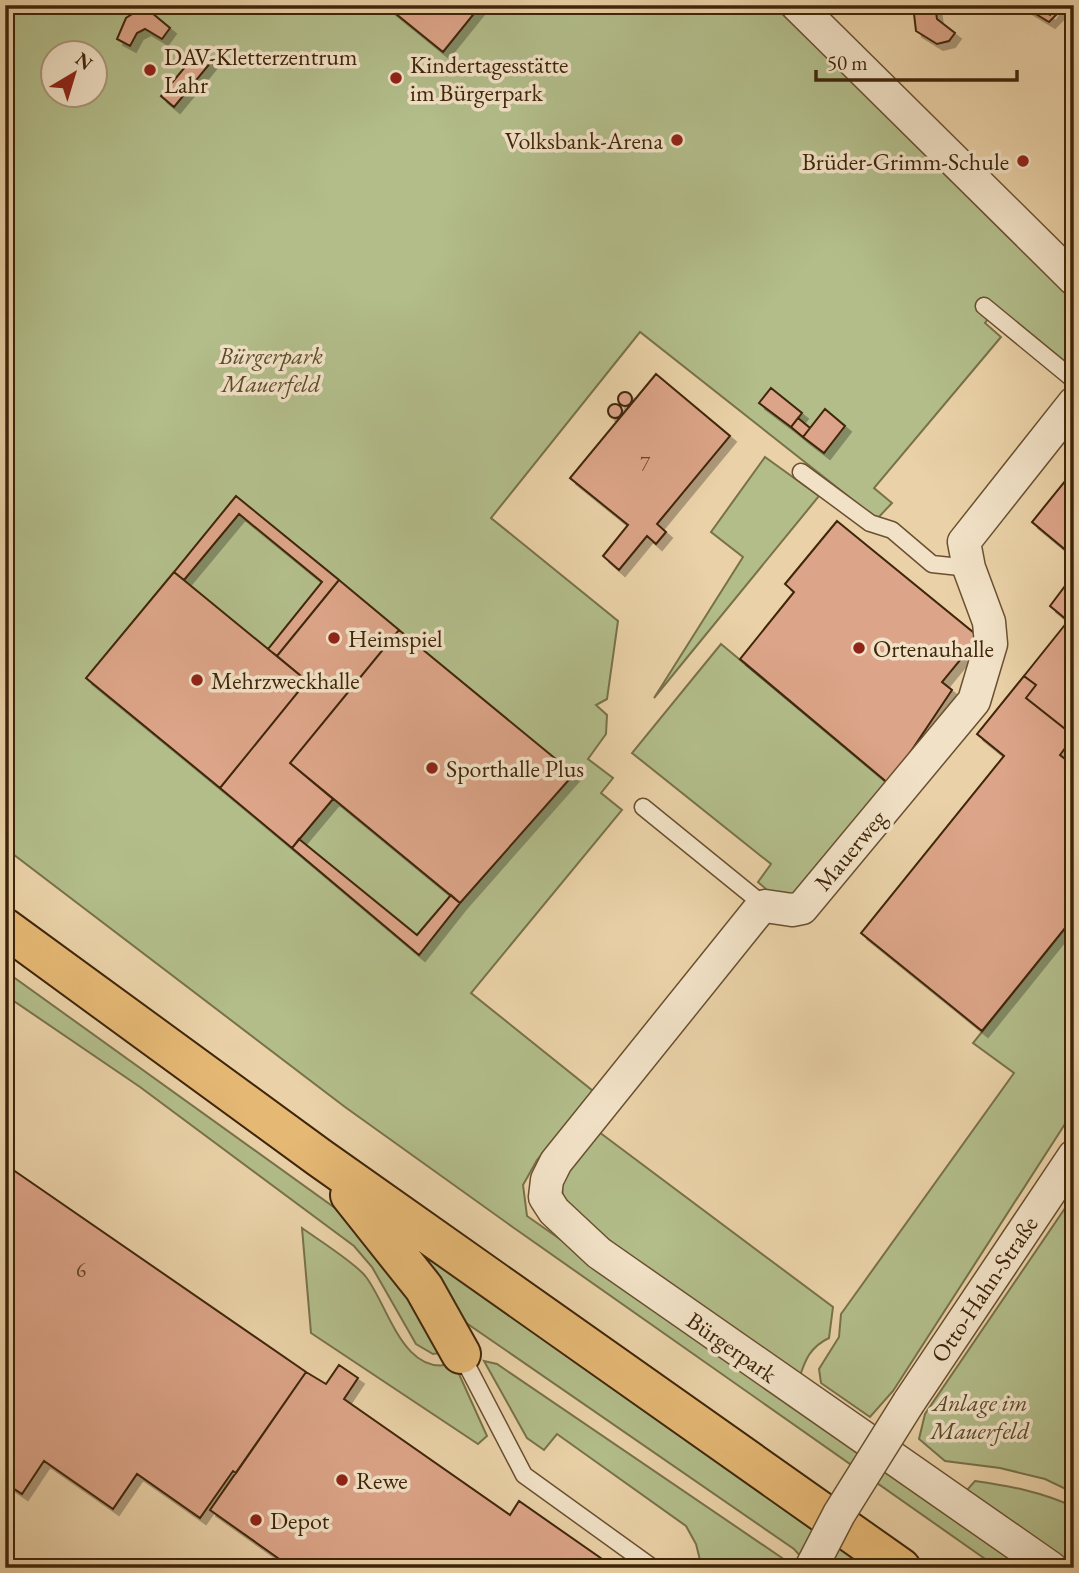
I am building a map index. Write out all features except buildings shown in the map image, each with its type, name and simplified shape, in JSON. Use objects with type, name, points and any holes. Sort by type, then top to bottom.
[{"type":"main road","points":[[5,929],[320,1158],[901,1568]]},
{"type":"main road","points":[[320,1158],[424,1288],[461,1354]]},
{"type":"street","points":[[797,5],[1074,279]]},
{"type":"street","name":"Mauerweg","points":[[765,906],[792,910],[802,908],[974,701],[992,644],[989,622],[969,568],[964,542],[1074,404]]},
{"type":"street","name":"Bürgerpark","points":[[765,906],[719,957],[556,1162],[547,1180],[545,1197],[554,1211],[599,1253],[1051,1568]]},
{"type":"street","name":"Otto-Hahn-Straße","points":[[811,1568],[839,1514],[909,1402],[1074,1156]]},
{"type":"lane","points":[[984,306],[1074,380]]},
{"type":"lane","points":[[801,472],[870,523],[892,530],[932,564],[969,568]]},
{"type":"lane","points":[[643,807],[765,906]]},
{"type":"lane","points":[[461,1354],[524,1475],[653,1568]]},
{"type":"green space","name":"Bürgerpark Mauerfeld","points":[[5,5],[773,5],[1074,296],[1074,370],[997,308],[985,323],[1001,337],[874,488],[892,503],[877,519],[640,332],[491,518],[618,621],[607,699],[596,705],[607,715],[606,734],[588,759],[613,778],[601,793],[622,810],[471,993],[593,1091],[537,1160],[523,1185],[527,1216],[1032,1568],[998,1568],[345,1107],[5,848]]},
{"type":"green space","points":[[765,457],[819,496],[654,698],[743,557],[711,532]]},
{"type":"green space","points":[[721,644],[889,784],[796,900],[781,902],[758,882],[771,864],[632,753]]},
{"type":"green space","points":[[1074,917],[1074,1110],[893,1391],[870,1417],[821,1383],[819,1369],[839,1337],[841,1314],[1014,1073],[973,1043]]},
{"type":"green space","points":[[5,971],[367,1231],[446,1352],[433,1354],[416,1344],[372,1267],[354,1246],[140,1087],[5,995]]},
{"type":"green space","points":[[595,1129],[833,1307],[829,1338],[809,1355],[799,1379],[575,1215],[563,1199],[561,1176]]},
{"type":"green space","name":"Anlage im Mauerfeld","points":[[1074,1195],[1074,1493],[1045,1479],[1000,1468],[945,1461],[919,1439],[925,1414]]},
{"type":"green space","points":[[302,1228],[346,1259],[366,1277],[410,1351],[422,1361],[437,1365],[454,1363],[487,1436],[478,1444],[311,1333]]},
{"type":"green space","points":[[414,1246],[869,1568],[811,1568],[794,1549],[462,1320],[437,1272]]},
{"type":"green space","points":[[484,1361],[497,1364],[788,1562],[785,1568],[702,1568],[696,1544],[686,1526],[557,1434],[544,1450],[527,1438]]},
{"type":"green space","points":[[975,1481],[1026,1490],[1074,1507],[1074,1568],[966,1491]]},
{"type":"place","name":"DAV-Kletterzentrum Lahr","points":[[150,70]]},
{"type":"place","name":"Kindertagesstätte im Bürgerpark","points":[[396,78]]},
{"type":"place","name":"Volksbank-Arena","points":[[677,140]]},
{"type":"place","name":"Brüder-Grimm-Schule","points":[[1023,161]]},
{"type":"place","name":"Heimspiel","points":[[334,638]]},
{"type":"place","name":"Ortenauhalle","points":[[859,648]]},
{"type":"place","name":"Mehrzweckhalle","points":[[197,680]]},
{"type":"place","name":"Sporthalle Plus","points":[[432,768]]},
{"type":"place","name":"Rewe","points":[[342,1480]]},
{"type":"place","name":"Depot","points":[[256,1520]]}]
